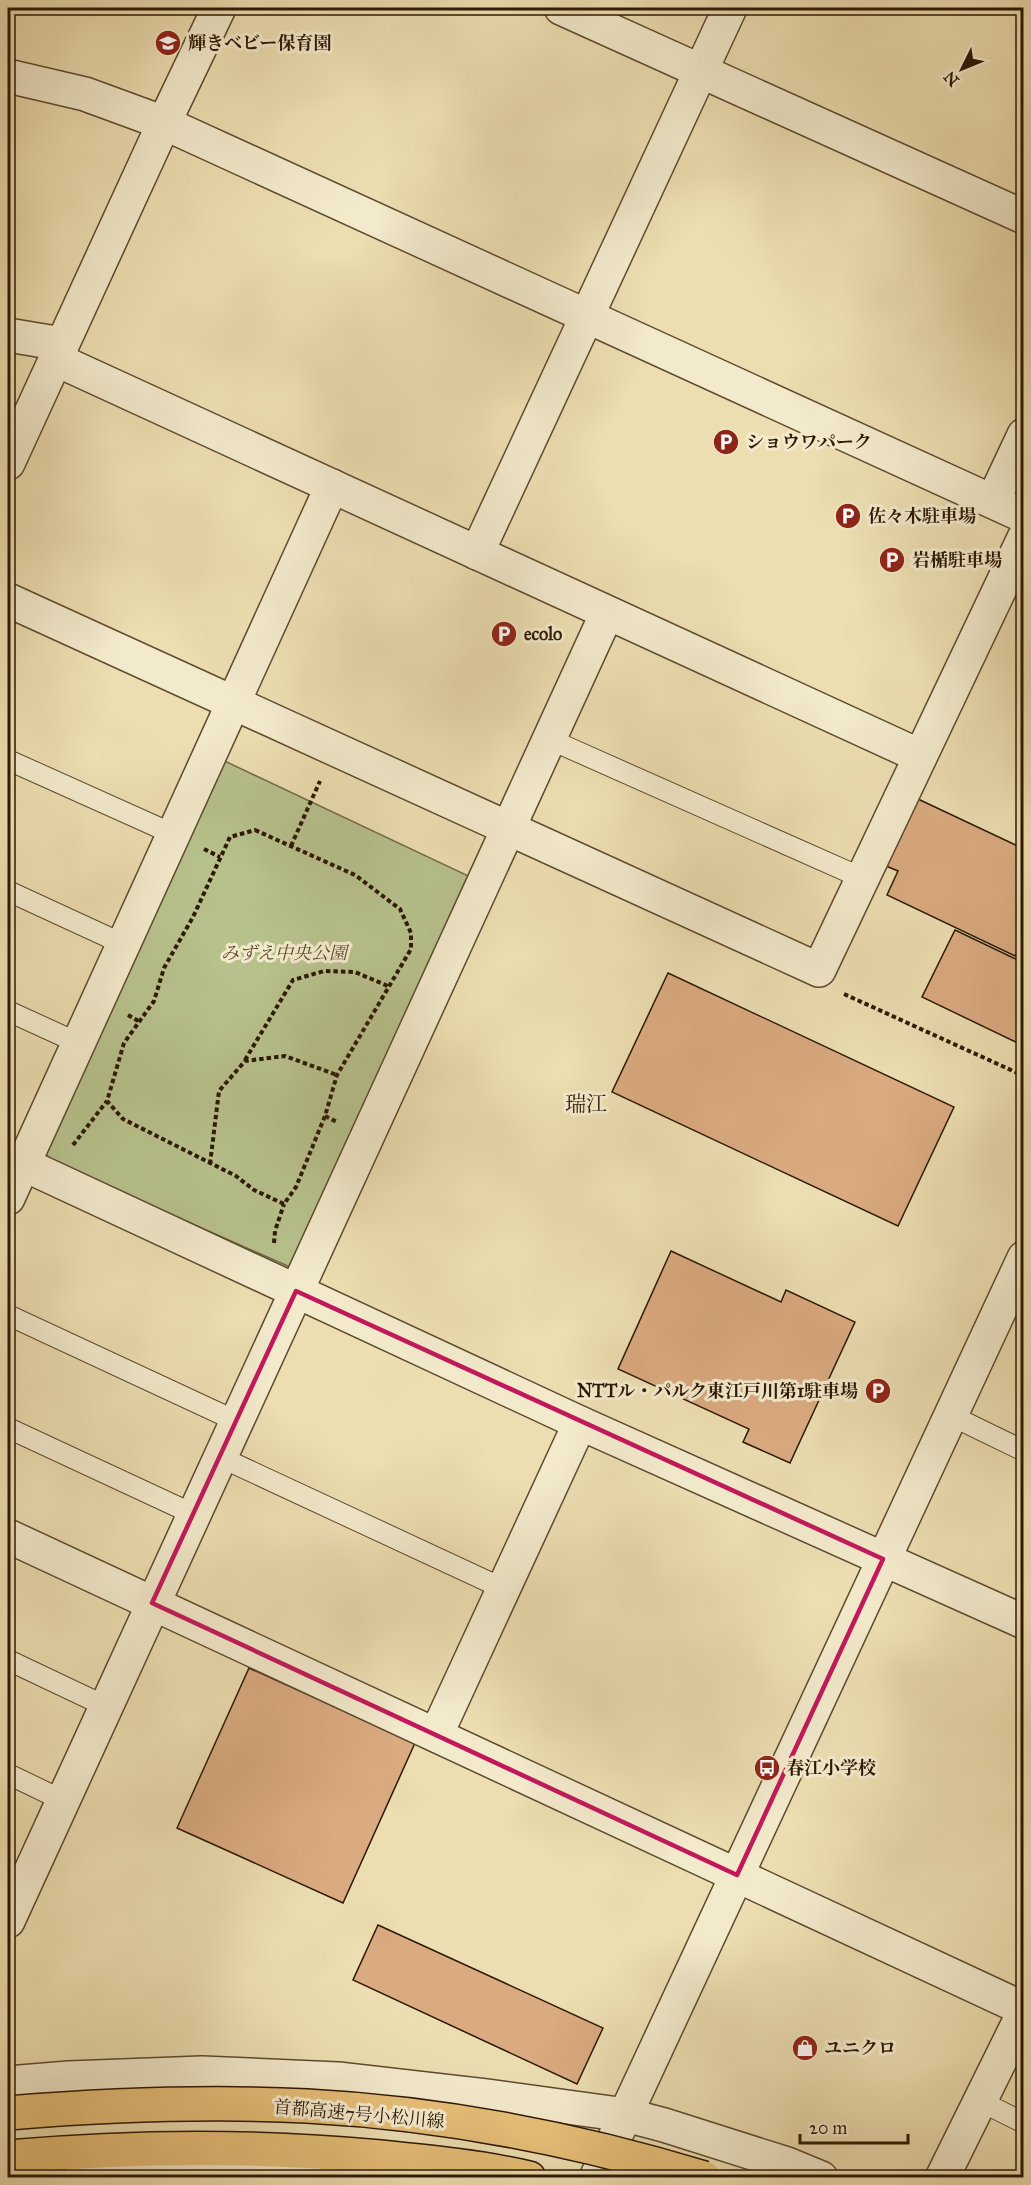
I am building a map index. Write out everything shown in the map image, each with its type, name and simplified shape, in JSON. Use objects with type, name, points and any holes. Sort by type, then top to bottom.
[{"type":"highway","name":"首都高速7号小松川線","points":[[8,2113],[69,2108],[192,2104],[330,2108],[423,2117],[536,2136],[646,2160],[704,2178]]},
{"type":"highway","points":[[8,2157],[77,2151],[197,2147],[308,2150],[419,2161],[529,2178]]},
{"type":"street","points":[[8,463],[219,8]]},
{"type":"street","points":[[561,8],[1023,216]]},
{"type":"street","points":[[477,553],[730,8]]},
{"type":"street","points":[[8,76],[85,94],[164,123],[1023,516]]},
{"type":"street","points":[[8,335],[59,351],[332,486],[920,756]]},
{"type":"street","points":[[993,501],[1023,435]]},
{"type":"street","points":[[8,1198],[15,1160],[78,1044],[332,486]]},
{"type":"street","points":[[8,600],[819,970],[1023,538]]},
{"type":"street","points":[[8,1921],[15,1885],[62,1800],[607,613]]},
{"type":"street","points":[[15,1160],[580,1422],[1023,1622]]},
{"type":"street","points":[[596,2178],[1023,1258]]},
{"type":"street","points":[[436,1735],[580,1422]]},
{"type":"street","points":[[8,1536],[1023,2010],[942,2178]]},
{"type":"street","points":[[8,2083],[69,2078],[202,2073],[338,2079],[486,2096],[626,2115],[787,2164],[821,2178]]},
{"type":"street","points":[[80,2178],[203,2174],[331,2178]]},
{"type":"lane","points":[[549,739],[862,878]]},
{"type":"lane","points":[[8,760],[173,834]]},
{"type":"lane","points":[[8,891],[123,944]]},
{"type":"lane","points":[[8,1011],[78,1044]]},
{"type":"lane","points":[[8,1315],[236,1421]]},
{"type":"lane","points":[[950,1415],[1023,1451]]},
{"type":"lane","points":[[8,1428],[193,1514]]},
{"type":"lane","points":[[220,1457],[504,1589]]},
{"type":"lane","points":[[8,1660],[105,1706]]},
{"type":"lane","points":[[8,1774],[62,1800]]},
{"type":"lane","points":[[980,2101],[1023,2123]]},
{"type":"path","points":[[291,846],[334,749]]},
{"type":"path","points":[[54,1178],[65,1154],[107,1101],[124,1044],[154,1001],[164,968],[193,917],[230,837],[255,831],[355,875],[400,909],[411,933],[411,949],[337,1075],[325,1116],[296,1186],[284,1204],[273,1245]]},
{"type":"path","points":[[819,970],[824,984],[1023,1076]]},
{"type":"path","points":[[210,1164],[219,1091],[245,1061],[293,980],[324,971],[355,972],[388,986]]},
{"type":"path","points":[[245,1061],[285,1056],[337,1075]]},
{"type":"path","points":[[107,1101],[123,1119],[236,1176],[254,1190],[284,1204]]},
{"type":"highlighted area","points":[[296,1291],[883,1559],[737,1875],[152,1603]]},
{"type":"green space","name":"みずえ中央公園","points":[[214,756],[477,880],[290,1267],[55,1163],[37,1146]]},
{"type":"building","points":[[918,799],[1024,849],[1024,937],[1015,956],[887,895],[898,871],[886,866]]},
{"type":"building","points":[[955,930],[1024,963],[1024,1046],[922,997]]},
{"type":"building","points":[[668,973],[954,1107],[898,1226],[612,1092]]},
{"type":"building","points":[[671,1251],[781,1302],[786,1290],[855,1322],[790,1463],[743,1442],[749,1429],[618,1369]]},
{"type":"building","points":[[249,1668],[415,1743],[343,1903],[177,1828]]},
{"type":"building","points":[[378,1925],[603,2028],[577,2084],[353,1980]]},
{"type":"place","name":"輝きベビー保育園","points":[[168,43]]},
{"type":"place","name":"ショウワパーク","points":[[726,442]]},
{"type":"place","name":"佐々木駐車場","points":[[848,516]]},
{"type":"place","name":"岩楯駐車場","points":[[892,560]]},
{"type":"place","name":"ecolo","points":[[504,634]]},
{"type":"place","name":"NTTル・パルク東江戸川第1駐車場","points":[[878,1391]]},
{"type":"place","name":"春江小学校","points":[[767,1768]]},
{"type":"place","name":"ユニクロ","points":[[805,2048]]},
{"type":"district","name":"瑞江","points":[[586,1104]]}]
